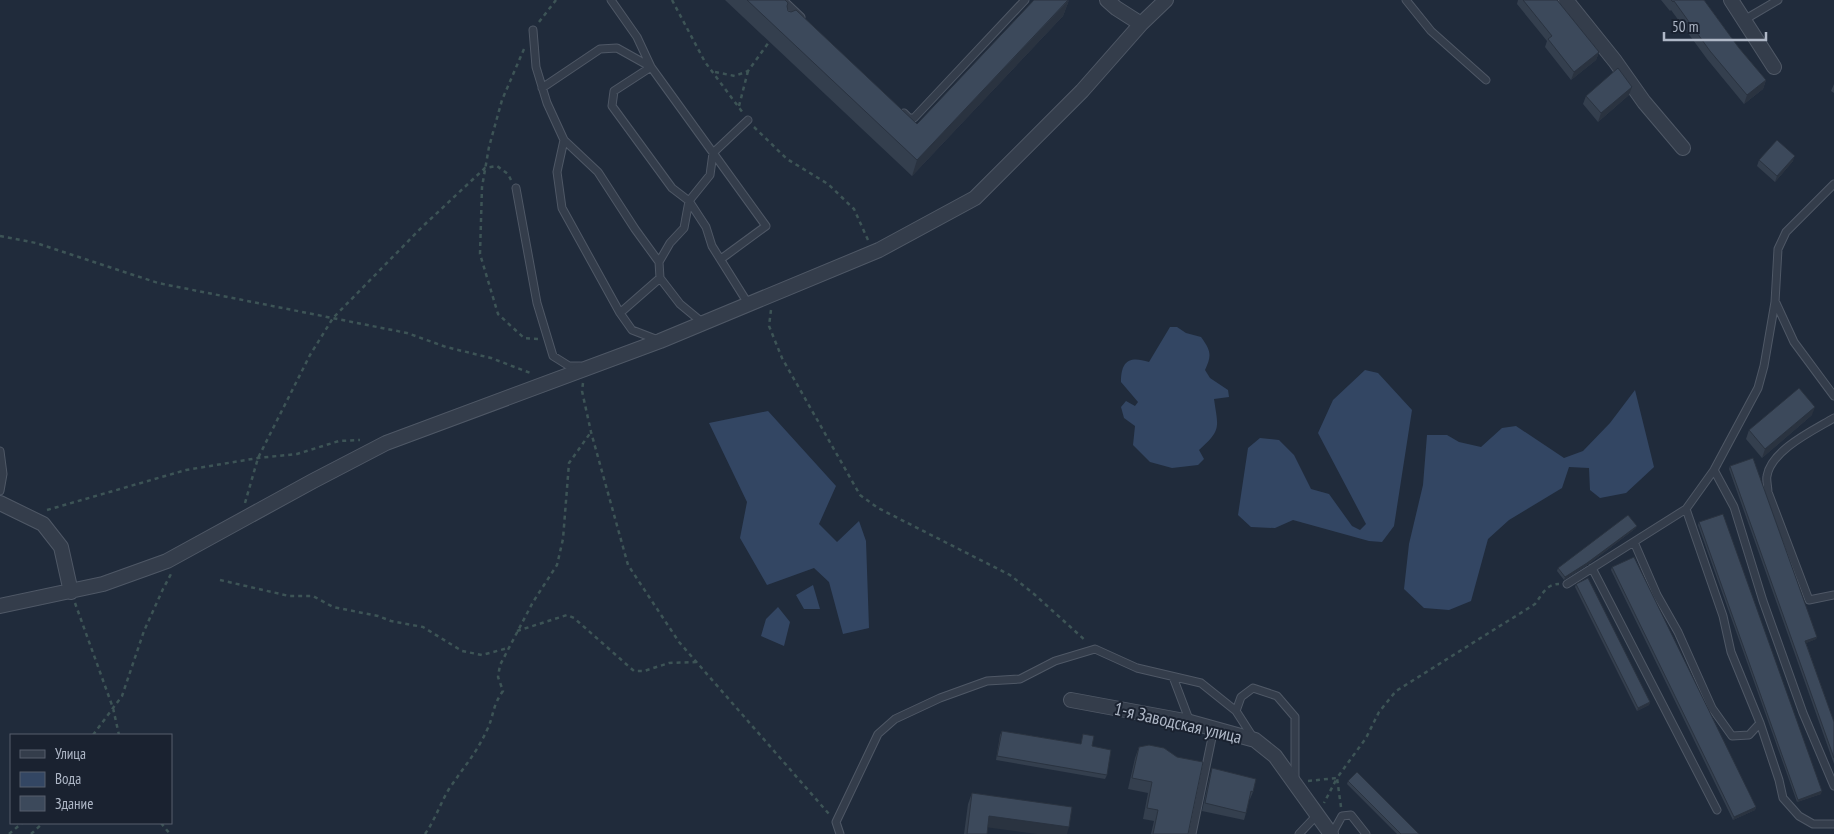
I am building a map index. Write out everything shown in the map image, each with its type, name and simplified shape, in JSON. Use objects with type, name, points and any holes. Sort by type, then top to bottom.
[{"type":"street","points":[[1106,0],[1141,24]]},
{"type":"street","points":[[0,606],[103,584],[167,561],[386,443],[704,324],[879,250],[975,198],[1082,91],[1141,24],[1166,0]]},
{"type":"street","points":[[1566,0],[1615,61],[1644,102],[1683,148]]},
{"type":"street","points":[[1731,0],[1774,67]]},
{"type":"street","points":[[0,504],[43,524],[61,547],[72,592]]},
{"type":"street","name":"1-я Заводская улица","points":[[1070,700],[1190,722],[1255,740],[1276,756],[1332,834]]},
{"type":"lane","points":[[611,0],[636,36],[652,67],[766,226],[720,259]]},
{"type":"lane","points":[[783,0],[793,15],[810,25]]},
{"type":"lane","points":[[895,105],[909,118],[914,118],[1026,0]]},
{"type":"lane","points":[[1406,0],[1431,31],[1486,80]]},
{"type":"lane","points":[[1744,20],[1778,0]]},
{"type":"lane","points":[[533,30],[536,67],[547,103],[564,140],[598,172],[659,262],[660,278],[680,304],[704,324]]},
{"type":"lane","points":[[542,88],[600,49],[616,48],[652,67]]},
{"type":"lane","points":[[652,67],[614,91],[612,106],[672,188],[689,200],[706,227],[712,246],[750,305]]},
{"type":"lane","points":[[659,262],[670,243],[684,228],[689,200],[710,175],[713,153],[748,120]]},
{"type":"lane","points":[[564,140],[557,172],[562,208],[620,313],[632,330],[660,341]]},
{"type":"lane","points":[[1567,584],[1686,509],[1714,470],[1758,388],[1764,366],[1775,302],[1778,249],[1786,232],[1834,184]]},
{"type":"lane","points":[[516,188],[537,303],[553,356],[569,366],[592,366]]},
{"type":"lane","points":[[620,313],[660,278]]},
{"type":"lane","points":[[1775,302],[1794,342],[1834,396]]},
{"type":"lane","points":[[1834,418],[1791,443],[1774,461],[1767,475],[1768,492],[1809,600],[1834,595]]},
{"type":"lane","points":[[0,451],[3,474],[0,491]]},
{"type":"lane","points":[[1714,470],[1734,507],[1763,601],[1793,685],[1834,786]]},
{"type":"lane","points":[[1686,509],[1723,616],[1731,652],[1760,723],[1783,798],[1799,816],[1813,824],[1834,824]]},
{"type":"lane","points":[[1634,542],[1657,595],[1678,632],[1712,708],[1732,736],[1749,735],[1760,723]]},
{"type":"lane","points":[[1592,568],[1718,810]]},
{"type":"lane","points":[[840,834],[836,822],[878,734],[895,719],[940,698],[987,681],[1020,679],[1055,661],[1095,649],[1137,668],[1201,683],[1236,711],[1255,740]]},
{"type":"lane","points":[[1173,677],[1190,722]]},
{"type":"lane","points":[[1236,711],[1241,697],[1253,688],[1277,696],[1296,717],[1294,783]]},
{"type":"lane","points":[[1192,834],[1214,728]]},
{"type":"lane","points":[[1299,834],[1317,815]]},
{"type":"lane","points":[[1332,834],[1342,816],[1351,815],[1366,834]]},
{"type":"path","points":[[548,340],[524,338],[498,314],[480,254],[482,186],[489,147],[502,100],[533,30],[556,0]]},
{"type":"path","points":[[672,0],[705,62],[748,120],[787,159],[828,184],[854,209],[866,238],[879,250]]},
{"type":"path","points":[[739,106],[748,71],[769,42]]},
{"type":"path","points":[[713,72],[735,76],[748,71]]},
{"type":"path","points":[[240,522],[258,458],[310,355],[333,318],[422,227],[486,168],[497,166],[508,174],[516,188]]},
{"type":"path","points":[[0,236],[36,243],[158,283],[407,333],[446,347],[491,358],[551,381]]},
{"type":"path","points":[[773,296],[769,326],[782,358],[860,495],[878,508],[1010,575],[1095,649]]},
{"type":"path","points":[[592,366],[583,379],[582,392],[591,432],[628,565],[678,642],[836,822]]},
{"type":"path","points":[[425,834],[449,790],[472,759],[488,728],[496,700],[502,690],[498,677],[500,665],[533,602],[557,565],[563,540],[569,463],[591,432]]},
{"type":"path","points":[[26,516],[186,470],[258,458],[297,454],[339,441],[365,440]]},
{"type":"path","points":[[94,734],[122,696],[144,631],[171,574]]},
{"type":"path","points":[[220,580],[289,596],[313,596],[333,607],[423,627],[462,650],[482,655],[509,648]]},
{"type":"path","points":[[1317,815],[1337,778],[1366,738],[1379,712],[1396,692],[1535,604],[1546,588],[1553,584],[1567,584]]},
{"type":"path","points":[[72,592],[113,708],[119,734]]},
{"type":"path","points":[[518,631],[567,615],[574,618],[634,671],[644,671],[669,663],[697,662]]},
{"type":"path","points":[[1294,783],[1337,778]]},
{"type":"path","points":[[1337,778],[1342,816]]},
{"type":"path","points":[[9,834],[21,824]]},
{"type":"path","points":[[31,834],[41,824]]},
{"type":"path","points":[[162,824],[170,834]]},
{"type":"water","points":[[1170,327],[1177,327],[1186,333],[1201,337],[1209,353],[1209,360],[1205,370],[1210,378],[1228,390],[1229,397],[1214,399],[1217,428],[1212,438],[1199,450],[1204,459],[1198,465],[1172,468],[1150,462],[1133,445],[1135,426],[1124,418],[1121,407],[1126,401],[1135,406],[1138,402],[1121,382],[1121,375],[1125,364],[1132,360],[1149,362]]},
{"type":"water","points":[[1365,370],[1378,373],[1412,410],[1394,526],[1382,542],[1369,541],[1293,520],[1275,528],[1251,527],[1238,515],[1248,448],[1260,438],[1279,440],[1294,455],[1311,489],[1329,494],[1352,526],[1360,530],[1366,524],[1318,433],[1333,400]]},
{"type":"water","points":[[1635,390],[1654,467],[1626,493],[1600,498],[1590,490],[1589,468],[1569,467],[1562,488],[1509,520],[1488,539],[1471,601],[1449,610],[1424,608],[1404,589],[1409,544],[1423,485],[1427,435],[1447,435],[1459,442],[1481,447],[1502,428],[1516,426],[1564,458],[1583,451],[1610,423]]},
{"type":"water","points":[[768,411],[836,486],[819,524],[837,542],[859,521],[866,541],[869,628],[843,634],[829,582],[814,568],[767,585],[740,538],[747,502],[709,423]]},
{"type":"water","points":[[813,585],[820,609],[804,609],[796,595]]},
{"type":"water","points":[[778,607],[790,622],[784,646],[761,636],[766,619]]},
{"type":"building","points":[[747,0],[785,0],[788,3],[788,11],[796,10],[917,124],[1034,0],[1068,0],[917,160]]},
{"type":"building","points":[[1523,0],[1557,0],[1599,52],[1574,72],[1548,39],[1552,36]]},
{"type":"building","points":[[1671,0],[1704,0],[1739,48],[1766,80],[1747,95],[1710,51],[1674,1]]},
{"type":"building","points":[[1618,68],[1632,87],[1601,113],[1586,96]]},
{"type":"building","points":[[1777,140],[1795,156],[1777,176],[1759,160]]},
{"type":"building","points":[[1799,388],[1815,407],[1765,449],[1749,430]]},
{"type":"building","points":[[1753,458],[1817,637],[1805,641],[1834,722],[1834,758],[1730,466]]},
{"type":"building","points":[[1723,514],[1822,791],[1798,800],[1699,522]]},
{"type":"building","points":[[1628,515],[1637,526],[1565,577],[1558,568]]},
{"type":"building","points":[[1634,557],[1756,807],[1734,817],[1612,567]]},
{"type":"building","points":[[1588,578],[1650,702],[1638,708],[1576,584]]},
{"type":"building","points":[[1002,731],[1081,744],[1083,734],[1094,736],[1092,746],[1111,750],[1107,775],[997,756]]},
{"type":"building","points":[[1149,745],[1164,748],[1177,757],[1203,762],[1188,834],[1153,834],[1158,810],[1147,808],[1152,782],[1132,778],[1139,747]]},
{"type":"building","points":[[1212,768],[1256,779],[1246,813],[1205,803]]},
{"type":"building","points":[[1357,772],[1419,834],[1401,834],[1348,781]]},
{"type":"building","points":[[972,793],[1072,807],[1069,827],[989,816],[987,834],[967,834]]}]
